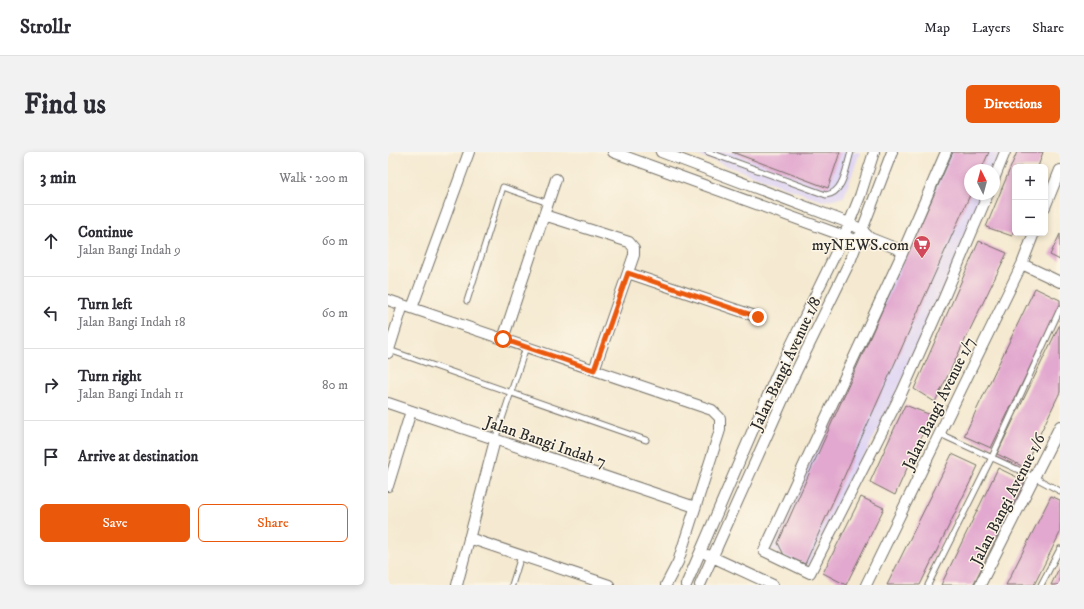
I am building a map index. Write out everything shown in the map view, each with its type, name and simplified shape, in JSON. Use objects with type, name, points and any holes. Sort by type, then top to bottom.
[{"type":"street","points":[[388,351],[469,152]]},
{"type":"street","points":[[613,152],[844,236],[857,240],[870,238]]},
{"type":"street","points":[[661,152],[850,223],[862,230],[870,238],[903,251]]},
{"type":"street","name":"Jalan Bangi Avenue 1/8","points":[[686,585],[777,374],[850,223],[874,152]]},
{"type":"street","name":"Jalan Bangi Avenue 1/8","points":[[700,585],[790,384],[851,259],[892,152]]},
{"type":"street","points":[[946,152],[903,251],[764,551],[810,573],[902,392],[985,200]]},
{"type":"street","points":[[1000,164],[1005,152]]},
{"type":"street","points":[[1048,200],[1060,170]]},
{"type":"street","points":[[503,339],[556,179]]},
{"type":"street","points":[[544,215],[629,242],[634,248],[634,255],[594,370]]},
{"type":"street","name":"Jalan Bangi Avenue 1/7","points":[[866,585],[1022,264],[1033,236]]},
{"type":"street","points":[[1022,264],[1060,282]]},
{"type":"street","points":[[628,273],[758,317]]},
{"type":"street","points":[[388,300],[712,410],[720,418],[720,430],[678,562],[666,585]]},
{"type":"street","name":"Jalan Bangi Indah 7","points":[[388,403],[695,507]]},
{"type":"street","points":[[388,486],[411,411]]},
{"type":"street","name":"Jalan Bangi Avenue 1/6","points":[[980,585],[1060,426]]},
{"type":"street","points":[[457,585],[495,440]]},
{"type":"street","points":[[469,538],[609,585]]},
{"type":"street","points":[[701,551],[773,585]]},
{"type":"lane","points":[[708,152],[826,195],[831,194],[839,188],[851,152]]},
{"type":"lane","points":[[467,301],[503,187],[548,203]]},
{"type":"lane","points":[[928,585],[992,457],[1060,309]]},
{"type":"lane","points":[[495,440],[526,346]]},
{"type":"lane","points":[[388,351],[646,440]]},
{"type":"lane","points":[[940,434],[992,457],[1060,491]]},
{"type":"lane","points":[[1041,585],[1060,549]]},
{"type":"lane","points":[[512,585],[520,556]]},
{"type":"shaded area","points":[[689,152],[860,152],[844,197],[823,201]]},
{"type":"shaded area","points":[[950,152],[1001,152],[996,164],[964,164],[964,200],[982,200],[947,283],[890,406],[807,568],[770,549]]},
{"type":"building","points":[[732,152],[840,152],[828,188]]},
{"type":"building","points":[[953,152],[989,152],[984,164],[964,164],[964,200],[968,200],[805,564],[784,555],[778,543]]},
{"type":"building","points":[[1017,152],[1043,152],[1039,164],[1012,164]]},
{"type":"building","points":[[1012,164],[1012,236],[986,227],[997,200],[1000,200],[1000,193]]},
{"type":"building","points":[[1060,234],[1060,260],[1050,255]]},
{"type":"building","points":[[979,241],[1007,253],[935,402],[914,389]]},
{"type":"building","points":[[1035,288],[1060,300],[1060,305],[991,448],[964,436]]},
{"type":"building","points":[[1060,324],[1060,392],[1024,467],[997,454]]},
{"type":"building","points":[[905,405],[931,415],[895,495],[870,482]]},
{"type":"building","points":[[952,454],[978,466],[920,585],[887,585]]},
{"type":"building","points":[[998,468],[1025,481],[973,585],[941,585]]},
{"type":"building","points":[[1051,496],[1060,500],[1060,533],[1034,585],[1006,585]]},
{"type":"building","points":[[861,497],[884,508],[846,585],[823,573]]},
{"type":"building","points":[[1060,566],[1060,585],[1051,585]]},
{"type":"place","name":"myNEWS.com","points":[[922,259]]},
{"type":"route","points":[[503,339],[594,370],[628,273],[758,317]]}]
